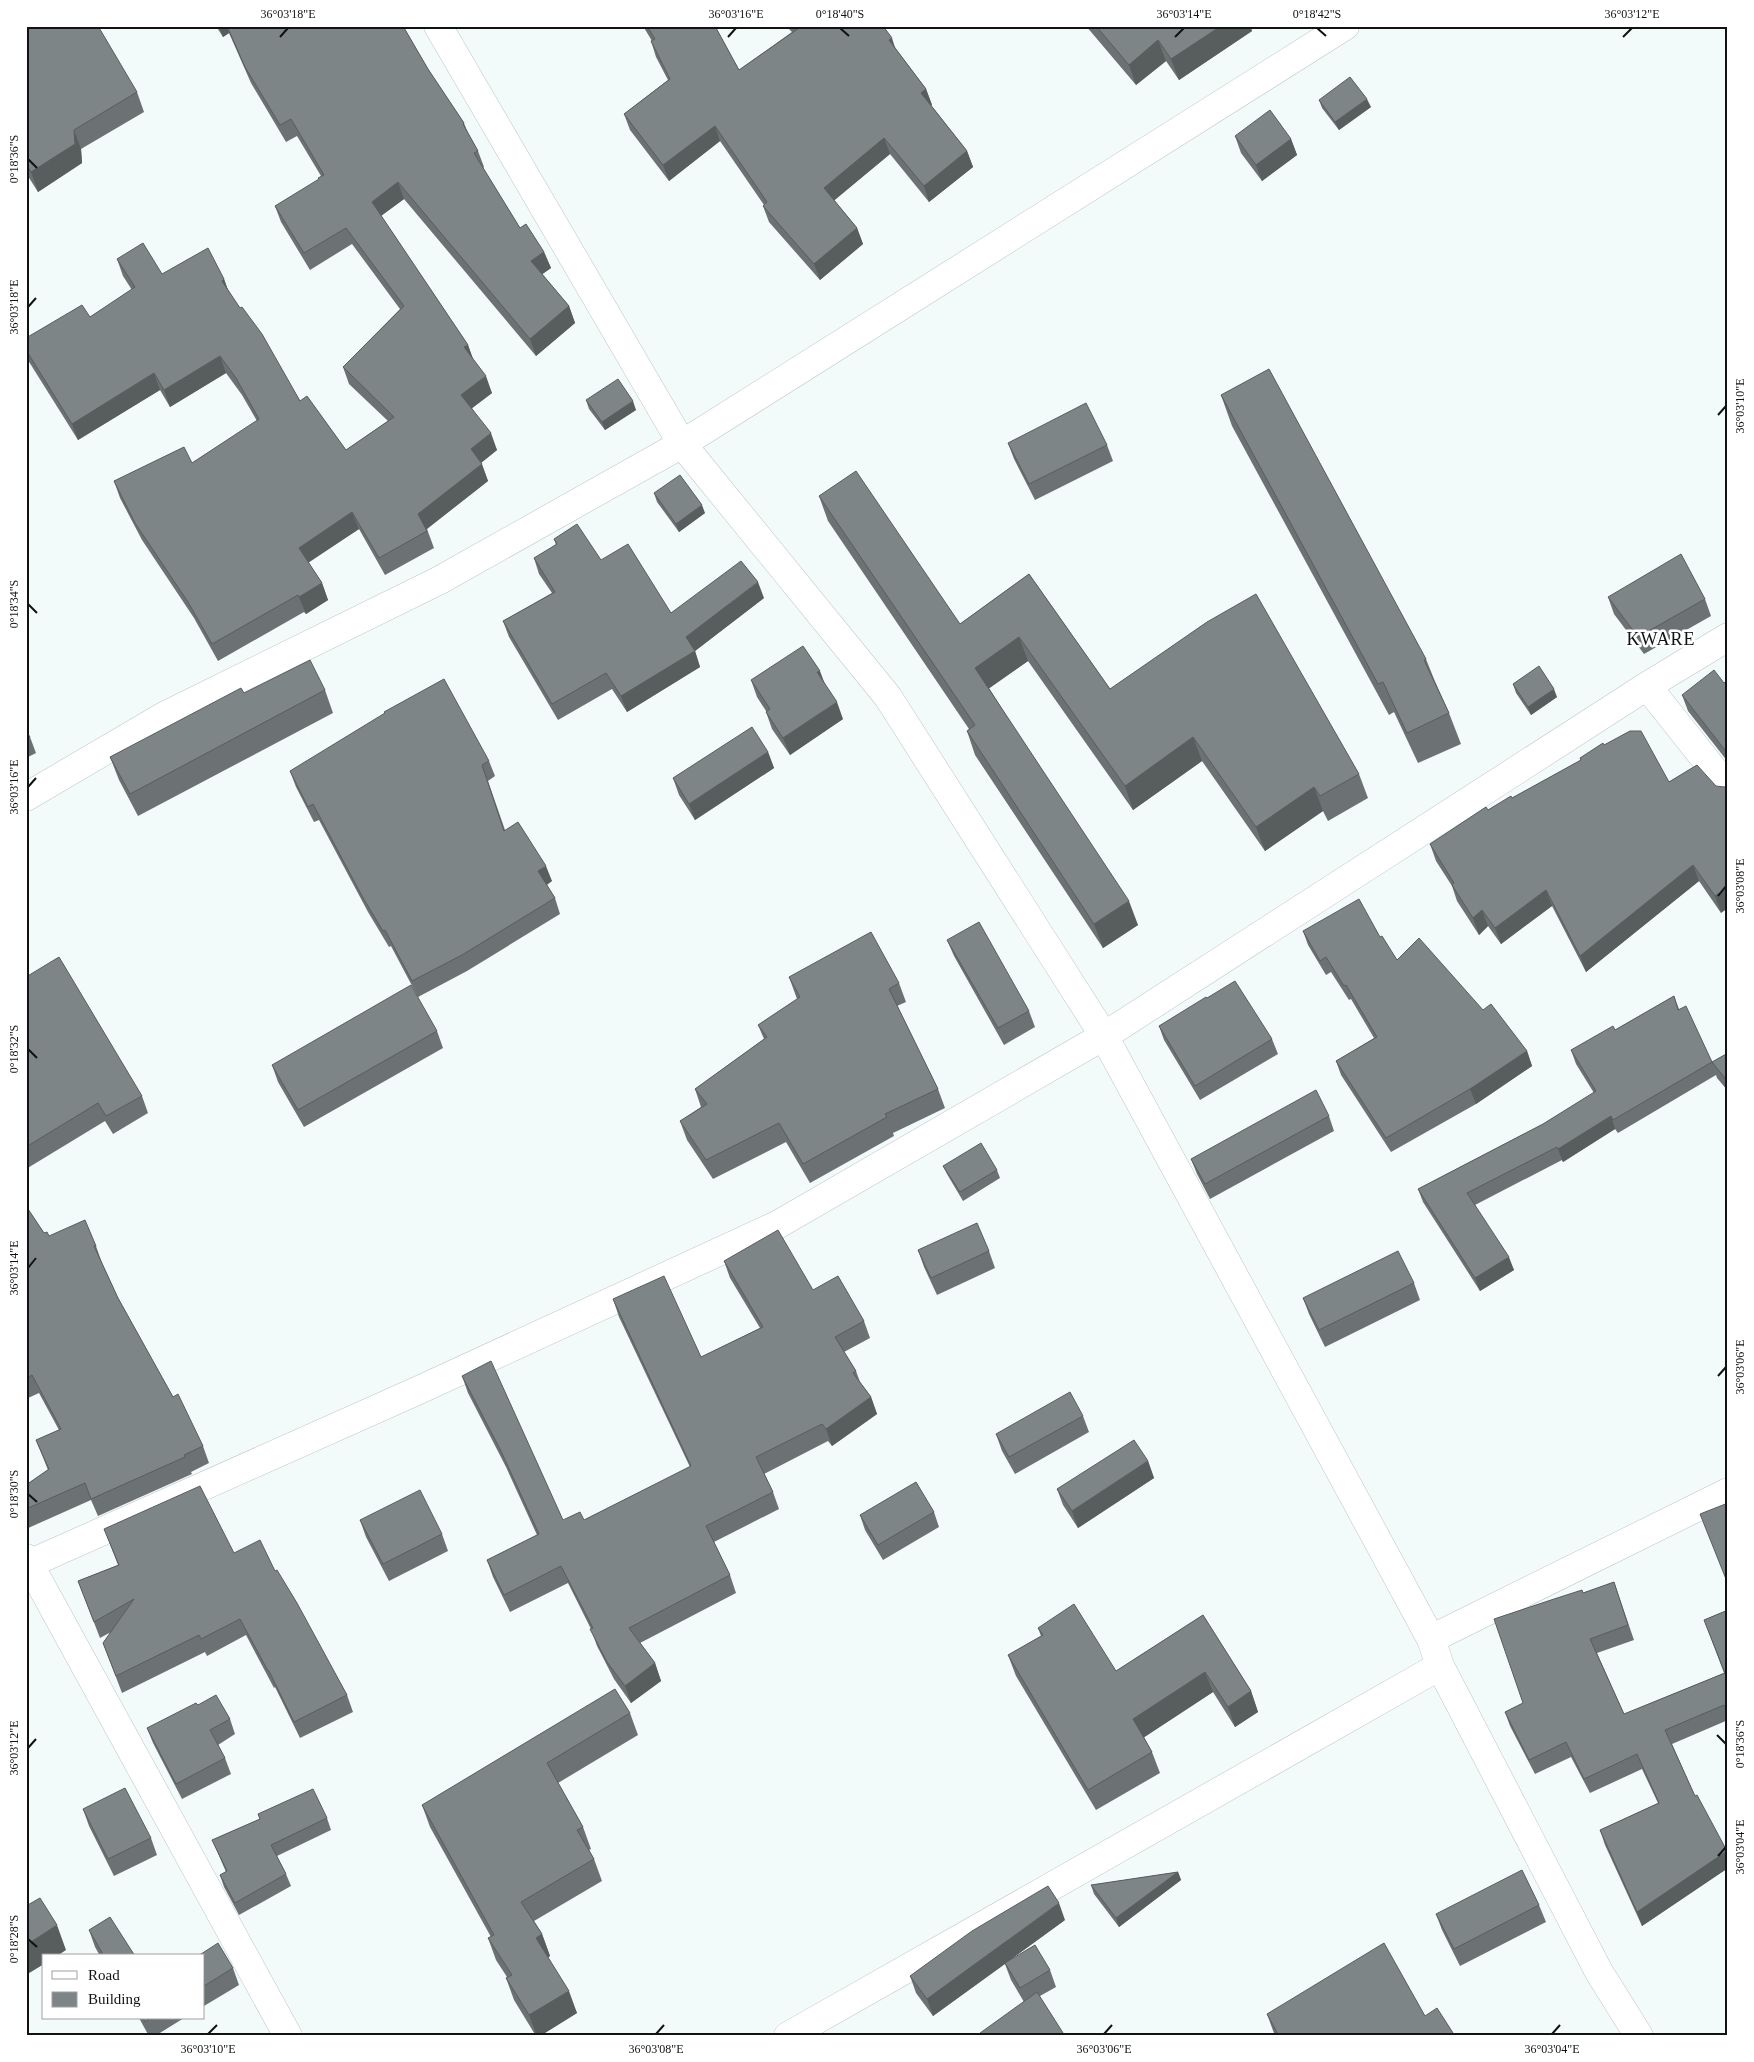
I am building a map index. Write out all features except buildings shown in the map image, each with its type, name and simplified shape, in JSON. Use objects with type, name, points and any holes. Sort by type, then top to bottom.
[{"type":"street","points":[[438,26],[682,444],[888,698],[1104,1036],[1431,1639],[1440,1666],[1599,1972],[1639,2036]]},
{"type":"street","points":[[26,797],[164,716],[440,580],[682,444],[1345,26]]},
{"type":"street","points":[[288,2036],[28,1561],[419,1390],[777,1225],[1104,1036],[1647,686],[1728,636]]},
{"type":"street","points":[[1647,686],[1728,788]]},
{"type":"street","points":[[1431,1639],[1728,1492]]},
{"type":"street","points":[[788,2036],[1440,1666]]},
{"type":"district","name":"KWARE","points":[[1661,639]]}]
